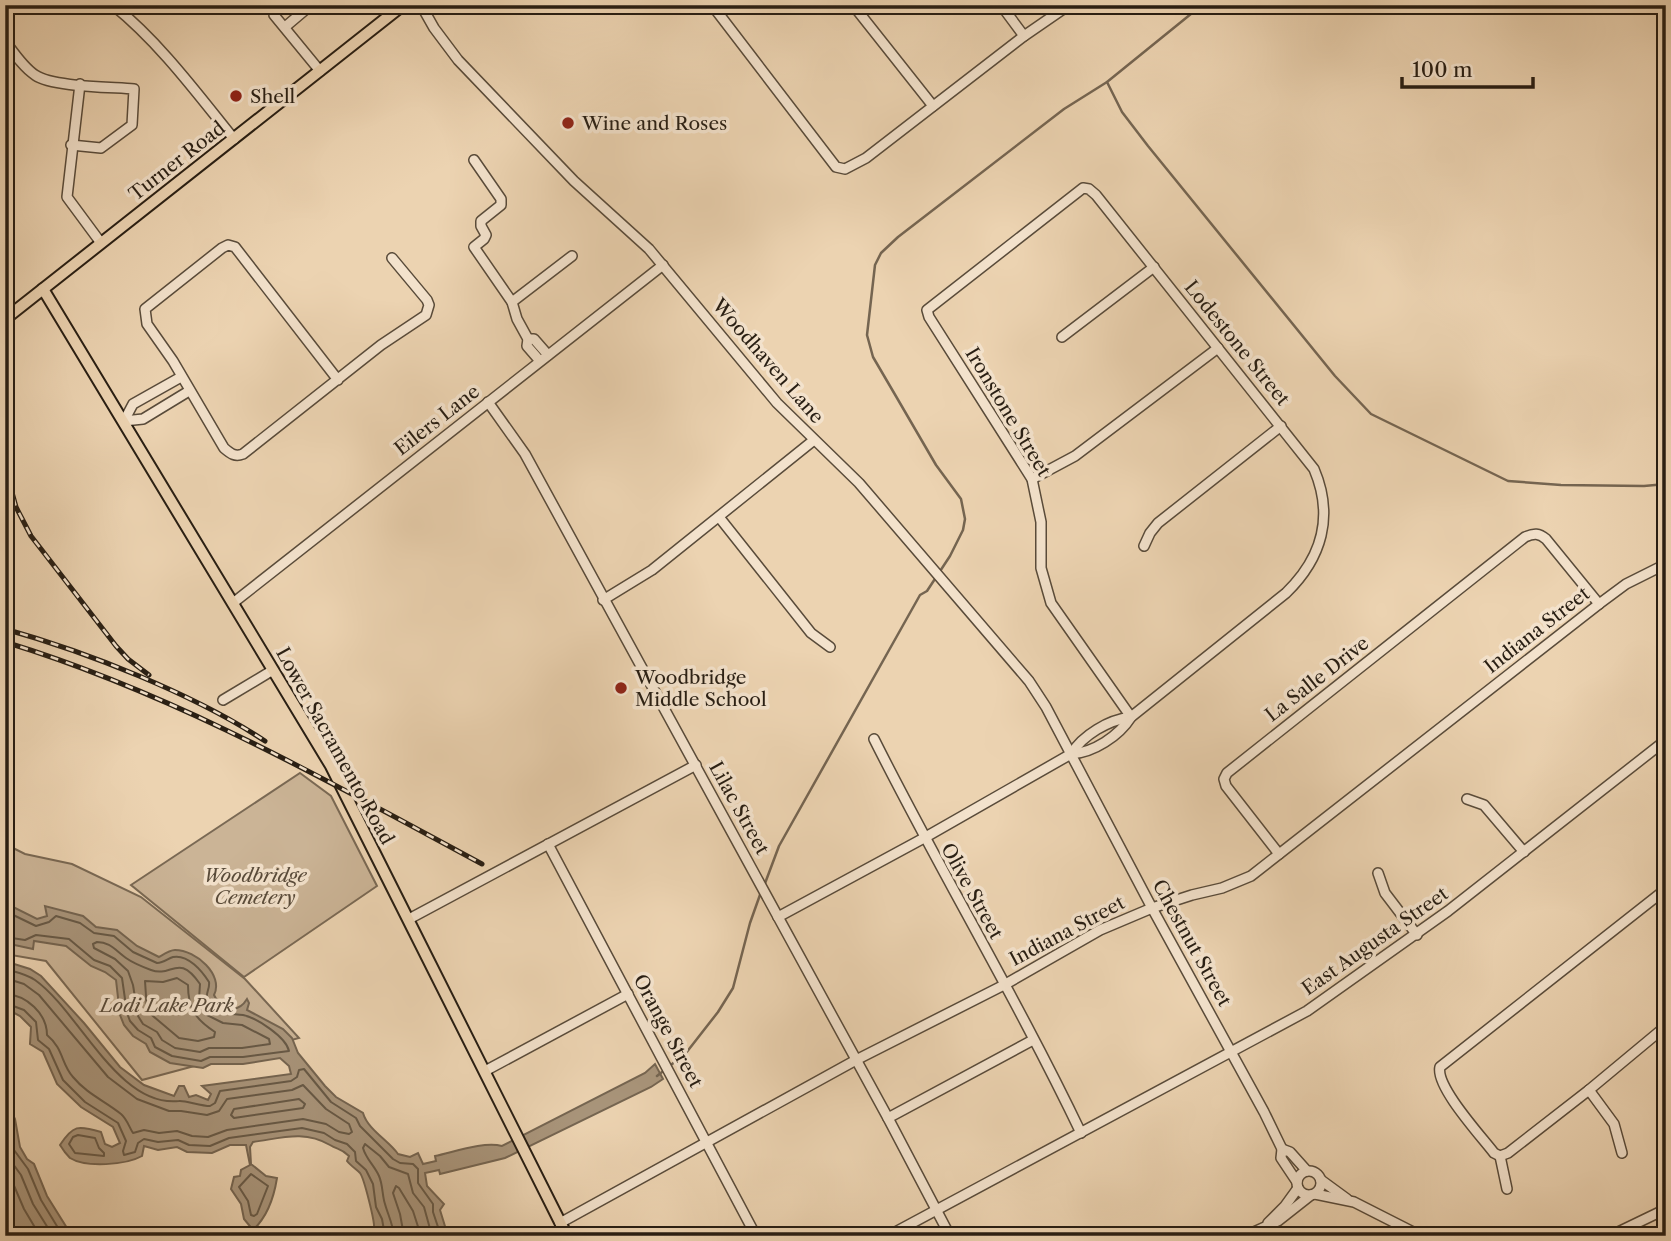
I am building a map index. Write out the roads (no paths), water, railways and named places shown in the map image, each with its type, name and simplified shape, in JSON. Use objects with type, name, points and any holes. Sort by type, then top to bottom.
[{"type":"main road","name":"Turner Road","points":[[5,319],[403,5]]},
{"type":"main road","name":"Lower Sacramento Road","points":[[43,289],[337,778],[567,1236]]},
{"type":"street","points":[[285,27],[311,5]]},
{"type":"street","name":"Woodhaven Lane","points":[[421,5],[442,39],[467,70],[574,181],[629,230],[663,265],[765,390],[859,483],[1029,681],[1046,706],[1071,754]]},
{"type":"street","points":[[712,5],[836,167],[845,169],[866,158],[1024,36],[1069,5]]},
{"type":"street","points":[[853,5],[933,106]]},
{"type":"street","points":[[1001,5],[1024,36]]},
{"type":"street","points":[[118,7],[172,62],[234,139]]},
{"type":"street","points":[[274,15],[320,71]]},
{"type":"street","points":[[5,41],[37,77],[52,82],[134,89],[132,125],[101,148],[71,145]]},
{"type":"street","points":[[80,84],[71,145],[68,200],[101,243]]},
{"type":"street","points":[[474,160],[501,199],[501,205],[481,221],[486,235],[474,247],[512,302],[527,339],[534,339],[544,358]]},
{"type":"street","name":"Lodestone Street","points":[[778,917],[1071,754],[1079,743],[1116,719],[1131,717],[1286,593],[1310,565],[1321,536],[1323,499],[1314,469],[1096,195],[1086,188],[1075,192],[931,305],[928,313]]},
{"type":"street","points":[[338,380],[235,247],[228,246],[145,309],[147,324],[173,362],[224,449],[237,456],[243,454],[338,380],[381,345],[426,315],[428,300],[391,258]]},
{"type":"street","points":[[512,302],[572,256]]},
{"type":"street","name":"Eilers Lane","points":[[233,603],[663,265]]},
{"type":"street","points":[[1062,337],[1154,267]]},
{"type":"street","name":"Ironstone Street","points":[[928,313],[1032,479],[1041,522],[1041,568],[1045,589],[1062,621],[1131,717]]},
{"type":"street","points":[[1032,479],[1075,456],[1218,348]]},
{"type":"street","points":[[124,421],[133,404],[181,377]]},
{"type":"street","points":[[124,421],[143,419],[189,391]]},
{"type":"street","name":"Lilac Street","points":[[488,402],[525,454],[950,1236]]},
{"type":"street","points":[[1144,545],[1158,523],[1281,426]]},
{"type":"street","points":[[603,600],[652,570],[814,440]]},
{"type":"street","points":[[719,517],[811,633],[830,647]]},
{"type":"street","name":"La Salle Drive","points":[[1279,854],[1226,786],[1224,779],[1227,773],[1507,551],[1532,533],[1541,534],[1599,604]]},
{"type":"street","name":"Indiana Street","points":[[560,1223],[856,1060],[1004,985],[1100,930],[1152,908],[1222,888],[1251,876],[1599,604],[1626,584],[1666,564]]},
{"type":"street","points":[[223,700],[274,670]]},
{"type":"street","name":"Olive Street","points":[[874,738],[924,838],[1034,1040],[1081,1133]]},
{"type":"street","name":"East Augusta Street","points":[[888,1236],[1307,1011],[1417,935],[1666,740]]},
{"type":"street","name":"Chestnut Street","points":[[1071,754],[1152,908],[1265,1112],[1282,1149],[1281,1158],[1298,1185]]},
{"type":"street","points":[[408,919],[696,765]]},
{"type":"street","points":[[1467,800],[1484,805],[1524,852]]},
{"type":"street","name":"Orange Street","points":[[548,844],[756,1236]]},
{"type":"street","points":[[1378,873],[1385,894],[1417,935]]},
{"type":"street","points":[[1666,889],[1444,1063],[1438,1074],[1444,1087],[1494,1153],[1500,1156],[1589,1090],[1666,1026]]},
{"type":"street","points":[[485,1072],[628,994]]},
{"type":"street","points":[[888,1118],[1034,1040]]},
{"type":"street","points":[[1589,1090],[1614,1124],[1622,1153]]},
{"type":"street","name":"Chestnut Street","points":[[1282,1149],[1290,1152],[1307,1171]]},
{"type":"street","points":[[1500,1156],[1507,1189]]},
{"type":"street","points":[[1267,1224],[1286,1206],[1300,1176],[1307,1171],[1316,1174],[1347,1199],[1421,1236]]},
{"type":"street","points":[[1245,1236],[1278,1221],[1321,1188],[1321,1180]]},
{"type":"street","points":[[1298,1185],[1303,1194],[1347,1199]]},
{"type":"street","points":[[1610,1236],[1666,1209]]},
{"type":"water","points":[[5,898],[9,905],[37,919],[47,916],[45,906],[83,916],[96,927],[117,930],[137,946],[159,957],[175,950],[199,959],[212,972],[216,987],[214,995],[221,1004],[234,1009],[247,999],[247,1010],[283,1029],[292,1038],[298,1053],[336,1097],[363,1113],[369,1125],[398,1154],[410,1157],[418,1153],[423,1164],[436,1161],[435,1156],[469,1148],[502,1146],[645,1073],[655,1064],[663,1079],[505,1158],[440,1174],[439,1170],[425,1173],[427,1186],[444,1204],[440,1210],[448,1236],[380,1236],[374,1228],[362,1177],[347,1161],[349,1156],[342,1150],[320,1140],[302,1136],[253,1142],[250,1147],[251,1164],[266,1176],[277,1178],[269,1206],[253,1230],[244,1219],[241,1204],[231,1189],[234,1177],[240,1176],[241,1170],[250,1165],[246,1145],[230,1145],[212,1153],[187,1152],[177,1147],[158,1150],[144,1146],[142,1156],[126,1162],[106,1164],[86,1163],[70,1158],[60,1145],[77,1128],[101,1132],[105,1144],[112,1147],[120,1143],[113,1127],[81,1107],[57,1084],[43,1052],[30,1044],[31,1027],[20,1016],[5,1008],[5,961],[30,969],[41,976],[120,1067],[144,1085],[174,1096],[179,1086],[184,1086],[189,1097],[196,1095],[208,1100],[211,1094],[202,1086],[291,1074],[289,1066],[280,1058],[243,1064],[211,1064],[203,1068],[170,1063],[150,1052],[146,1044],[133,1036],[124,1025],[120,1015],[116,980],[91,966],[66,946],[34,941],[33,949],[5,943]]},
{"type":"water","points":[[5,1098],[15,1119],[20,1147],[27,1159],[34,1164],[47,1196],[72,1236],[5,1236]]},
{"type":"waterway","points":[[764,886],[779,846],[920,595],[927,591],[950,556],[963,530],[965,519],[961,499],[936,465],[873,357],[867,335],[875,265],[881,253],[898,237],[1064,109],[1107,82],[1202,5]]},
{"type":"waterway","points":[[1107,82],[1122,112],[1148,146],[1335,376],[1371,414],[1508,481],[1561,485],[1666,484]]},
{"type":"waterway","points":[[657,1076],[686,1053],[733,988],[761,892]]},
{"type":"railway","points":[[5,467],[16,507],[31,536],[116,646],[149,675]]},
{"type":"railway","points":[[5,629],[139,676],[206,707],[265,741]]},
{"type":"railway","points":[[5,642],[67,663],[189,713],[308,771],[482,864]]},
{"type":"place","name":"Shell","points":[[236,96]]},
{"type":"place","name":"Wine and Roses","points":[[568,123]]},
{"type":"place","name":"Woodbridge Middle School","points":[[621,688]]},
{"type":"park label","name":"Woodbridge Cemetery","points":[[255,886]]},
{"type":"park label","name":"Lodi Lake Park","points":[[167,1005]]}]
